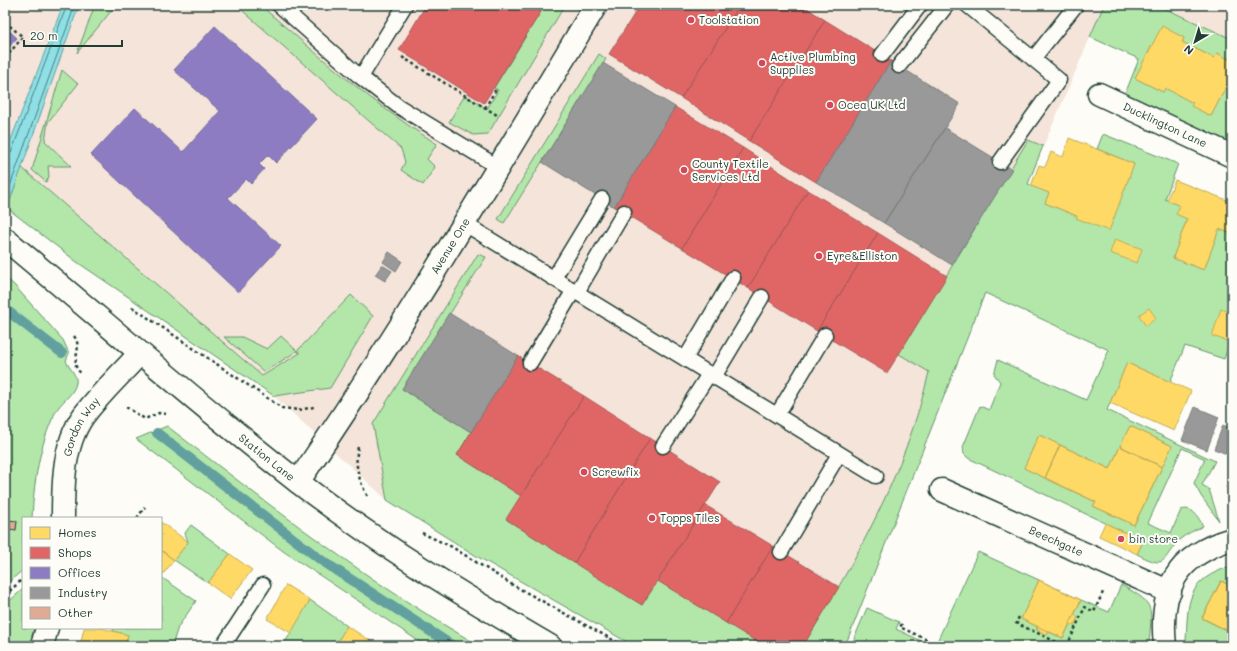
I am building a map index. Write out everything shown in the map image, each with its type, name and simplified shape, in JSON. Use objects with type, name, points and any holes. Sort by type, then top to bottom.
[{"type":"street","name":"Avenue One","points":[[298,482],[346,412],[465,224],[596,5]]},
{"type":"street","name":"Ducklington Lane","points":[[1099,94],[1232,156]]},
{"type":"street","name":"Station Lane","points":[[5,239],[34,262],[140,354],[298,482],[425,569],[487,609],[550,646]]},
{"type":"street","name":"Gordon Way","points":[[63,517],[66,460],[77,426],[87,410],[140,354]]},
{"type":"street","name":"Beechgate","points":[[942,490],[1170,592]]},
{"type":"street","points":[[1165,646],[1165,620],[1170,592],[1178,572],[1188,560],[1210,546],[1232,540]]},
{"type":"street","points":[[42,646],[47,629]]},
{"type":"lane","points":[[279,5],[361,77],[418,119],[498,167]]},
{"type":"lane","points":[[361,77],[405,5]]},
{"type":"lane","points":[[882,55],[920,5]]},
{"type":"lane","points":[[899,66],[947,5]]},
{"type":"lane","points":[[966,5],[1059,80],[1000,162]]},
{"type":"lane","points":[[1033,59],[1076,5]]},
{"type":"lane","points":[[554,278],[602,199]]},
{"type":"lane","points":[[530,363],[624,212]]},
{"type":"lane","points":[[465,224],[876,476]]},
{"type":"lane","points":[[685,359],[733,278]]},
{"type":"lane","points":[[663,446],[762,297]]},
{"type":"lane","points":[[777,416],[825,335]]},
{"type":"lane","points":[[781,552],[840,454]]},
{"type":"lane","points":[[223,646],[263,586]]},
{"type":"path","points":[[5,22],[23,37],[5,58]]},
{"type":"path","points":[[396,54],[503,118]]},
{"type":"path","points":[[485,108],[496,89]]},
{"type":"path","points":[[129,305],[282,408],[288,410],[305,410],[317,406],[326,399],[346,412]]},
{"type":"path","points":[[358,443],[356,458],[357,469],[361,485],[370,501]]},
{"type":"path","points":[[138,517],[145,507]]},
{"type":"path","points":[[417,531],[452,547],[511,584],[624,646]]},
{"type":"path","points":[[5,595],[22,580]]},
{"type":"path","points":[[1019,617],[1016,623],[1066,646],[1085,607],[1094,612],[1105,587]]},
{"type":"path","points":[[902,624],[900,627],[936,644],[935,646]]},
{"type":"shaded area","points":[[5,5],[63,5],[5,155]]},
{"type":"shaded area","points":[[79,5],[1104,5],[1043,147],[845,646],[634,646],[478,557],[387,500],[274,396],[77,262],[7,208]]},
{"type":"shaded area","points":[[1157,5],[1232,5],[1232,39]]},
{"type":"green space","points":[[95,5],[116,5],[77,53]]},
{"type":"green space","points":[[236,5],[260,5],[367,95],[413,129],[437,144],[427,159],[435,167],[423,185],[401,170],[405,162],[401,149]]},
{"type":"green space","points":[[545,5],[565,5],[488,134],[473,135],[449,122],[465,95],[487,109],[498,90],[494,88]]},
{"type":"green space","points":[[1104,5],[1157,5],[1232,39],[1232,61],[1217,53],[1214,58],[1182,42],[1184,38],[1162,27],[1135,78],[1163,92],[1165,88],[1193,103],[1192,106],[1211,116],[1232,75],[1232,147],[1125,94],[1139,59],[1090,37]]},
{"type":"green space","points":[[599,54],[606,59],[504,223],[498,219]]},
{"type":"green space","points":[[62,70],[78,84],[48,122],[45,141],[71,166],[48,166],[49,177],[46,182],[32,170]]},
{"type":"green space","points":[[1103,134],[1178,164],[1165,199],[1180,206],[1177,214],[1187,219],[1173,258],[1204,270],[1219,229],[1232,234],[1232,335],[1224,359],[1185,346],[1170,382],[1127,363],[1107,410],[1215,461],[1202,485],[1209,489],[1219,521],[1201,496],[1194,483],[1205,459],[1182,448],[1148,523],[1171,533],[1181,510],[1185,509],[1195,513],[1203,526],[1179,540],[1166,557],[1159,562],[1147,559],[1137,554],[1143,541],[968,458],[964,454],[963,447],[980,406],[989,410],[1000,382],[994,374],[998,360],[1086,400],[1109,350],[985,293],[845,646],[803,646],[842,581],[877,514],[907,445],[919,409],[929,372],[899,354],[1028,140],[1043,146],[1028,184],[1049,193],[1045,203],[1077,216],[1077,218],[1109,230],[1134,164],[1097,149]],"holes":[[[1130,426],[1172,446],[1134,525],[1094,506],[1096,502],[1024,468],[1039,435],[1110,469]]]},
{"type":"green space","points":[[21,167],[262,376],[300,353],[297,351],[351,295],[373,316],[330,388],[274,396],[77,262],[7,208]]},
{"type":"green space","points":[[478,254],[486,257],[402,389],[471,432],[457,455],[521,496],[507,520],[642,605],[658,581],[764,646],[634,646],[478,557],[387,500],[373,424]]},
{"type":"green space","points":[[5,277],[14,285],[63,340],[69,353],[66,361],[75,375],[76,383],[73,391],[57,409],[45,438],[38,464],[32,517],[22,517],[22,571],[5,585]]},
{"type":"green space","points":[[281,336],[297,351],[264,372],[224,337],[242,337],[267,349]]},
{"type":"green space","points":[[167,426],[320,542],[398,596],[480,646],[426,646],[283,551],[136,439]]},
{"type":"green space","points":[[191,525],[230,554],[208,583],[174,560],[188,542],[185,533]]},
{"type":"green space","points":[[978,552],[1039,580],[1037,630],[1047,635],[1049,632],[1063,638],[1070,624],[1074,625],[1074,615],[1081,600],[1109,612],[1121,585],[1141,597],[1150,608],[1151,623],[1149,646],[935,646]]},
{"type":"green space","points":[[1232,566],[1232,586],[1221,581],[1202,618],[1232,633],[1232,646],[1194,646],[1186,642],[1189,604],[1192,594],[1198,585],[1206,578]]},
{"type":"green space","points":[[162,578],[196,601],[178,627],[172,646],[125,646],[128,635],[113,631],[114,629],[162,629]]},
{"type":"green space","points":[[22,590],[22,629],[34,629],[29,646],[5,646],[5,605]]},
{"type":"green space","points":[[310,600],[347,626],[335,646],[283,646]]},
{"type":"green space","points":[[867,608],[899,622],[896,629],[932,646],[851,646]]},
{"type":"water","points":[[63,5],[79,5],[5,215],[5,155]]},
{"type":"building: Homes","points":[[1162,26],[1184,38],[1182,42],[1214,58],[1217,53],[1232,61],[1232,75],[1211,116],[1191,106],[1193,103],[1165,88],[1163,92],[1135,78]]},
{"type":"building: Homes","points":[[1069,138],[1134,164],[1109,231],[1076,218],[1077,216],[1045,203],[1049,193],[1031,186],[1039,165],[1045,167],[1051,152],[1063,157]]},
{"type":"building: Homes","points":[[1175,180],[1232,202],[1232,234],[1219,229],[1204,270],[1173,258],[1187,219],[1176,214],[1180,206],[1167,200]]},
{"type":"building: Homes","points":[[1115,239],[1142,249],[1137,263],[1110,253]]},
{"type":"building: Homes","points":[[1149,308],[1156,318],[1146,326],[1139,315]]},
{"type":"building: Homes","points":[[1221,309],[1232,313],[1232,327],[1227,341],[1212,336]]},
{"type":"building: Homes","points":[[1127,363],[1191,391],[1174,431],[1110,403]]},
{"type":"building: Homes","points":[[1130,426],[1172,446],[1162,467],[1120,446]]},
{"type":"building: Homes","points":[[1039,435],[1060,445],[1045,478],[1024,468]]},
{"type":"building: Homes","points":[[1060,445],[1110,469],[1120,446],[1162,467],[1134,525],[1093,506],[1096,502],[1045,478]]},
{"type":"building: Homes","points":[[1060,445],[1110,469],[1120,446],[1162,467],[1134,525],[1093,506],[1096,502],[1045,478]]},
{"type":"building: Homes","points":[[1232,473],[1232,490],[1226,488]]},
{"type":"building: Homes","points":[[162,523],[188,542],[174,560],[162,551]]},
{"type":"building: Homes","name":"bin store","points":[[1105,523],[1143,541],[1137,554],[1099,536]]},
{"type":"building: Homes","points":[[162,551],[174,560],[162,576]]},
{"type":"building: Homes","points":[[230,554],[252,570],[230,599],[208,583]]},
{"type":"building: Homes","points":[[1039,580],[1081,600],[1074,615],[1078,617],[1074,626],[1070,624],[1063,638],[1021,619]]},
{"type":"building: Homes","points":[[1039,580],[1081,600],[1063,638],[1049,632],[1047,635],[1037,630],[1038,627],[1021,619]]},
{"type":"building: Homes","points":[[1221,581],[1232,586],[1232,633],[1202,618]]},
{"type":"building: Homes","points":[[1221,581],[1232,586],[1232,633],[1202,618]]},
{"type":"building: Homes","points":[[1221,581],[1232,586],[1232,633],[1202,618]]},
{"type":"building: Homes","points":[[286,585],[310,600],[291,633],[267,619]]},
{"type":"building: Homes","points":[[347,626],[379,646],[335,646]]},
{"type":"building: Homes","points":[[84,629],[105,629],[128,635],[125,646],[80,646]]},
{"type":"building: Shops","points":[[426,5],[545,5],[484,103],[399,50]]},
{"type":"building: Shops","points":[[640,5],[740,5],[681,98],[609,54]]},
{"type":"building: Shops","points":[[740,5],[802,5],[825,20],[749,141],[681,98]]},
{"type":"building: Shops","points":[[825,20],[891,61],[816,182],[749,141]]},
{"type":"building: Shops","points":[[675,107],[743,148],[682,248],[614,207]]},
{"type":"building: Shops","points":[[743,148],[808,190],[748,288],[682,248]]},
{"type":"building: Shops","points":[[808,190],[878,233],[817,331],[748,288]]},
{"type":"building: Shops","points":[[878,233],[947,276],[887,373],[817,331]]},
{"type":"building: Shops","points":[[518,356],[584,396],[521,496],[457,455]]},
{"type":"building: Shops","points":[[584,396],[650,438],[574,563],[506,519]]},
{"type":"building: Shops","points":[[650,438],[720,482],[642,605],[574,563]]},
{"type":"building: Shops","points":[[705,505],[773,546],[726,623],[658,581]]},
{"type":"building: Shops","points":[[773,546],[839,587],[803,646],[764,646],[726,623]]},
{"type":"building: Offices","points":[[215,26],[317,119],[276,163],[268,155],[259,164],[264,169],[251,184],[246,179],[228,198],[281,246],[238,292],[91,155],[135,108],[183,152],[220,111],[174,70]]},
{"type":"building: Offices","points":[[5,27],[17,38],[5,51]]},
{"type":"building: Industry","points":[[891,61],[960,104],[884,223],[816,182]]},
{"type":"building: Industry","points":[[603,63],[675,107],[614,207],[542,162]]},
{"type":"building: Industry","points":[[945,128],[1012,169],[952,265],[884,223]]},
{"type":"building: Industry","points":[[389,252],[402,261],[396,271],[383,262]]},
{"type":"building: Industry","points":[[382,265],[392,271],[385,281],[375,275]]},
{"type":"building: Industry","points":[[449,313],[518,356],[471,432],[402,389]]},
{"type":"building: Industry","points":[[1195,407],[1219,417],[1207,450],[1182,440]]},
{"type":"building: Industry","points":[[1223,425],[1232,429],[1232,456],[1214,449]]},
{"type":"building: Other","points":[[7,520],[17,521],[16,530],[6,529]]},
{"type":"waterway","points":[[5,309],[62,353]]},
{"type":"waterway","points":[[157,433],[321,560],[453,646]]},
{"type":"place","name":"Toolstation","points":[[691,20]]},
{"type":"place","name":"Active Plumbing Supplies","points":[[762,63]]},
{"type":"place","name":"Ocea UK Ltd","points":[[830,105]]},
{"type":"place","name":"County Textile Services Ltd","points":[[684,170]]},
{"type":"place","name":"Eyre&Elliston","points":[[819,256]]},
{"type":"place","name":"Screwfix","points":[[584,472]]},
{"type":"place","name":"Topps Tiles","points":[[652,518]]},
{"type":"place","name":"bin store","points":[[1121,539]]}]
